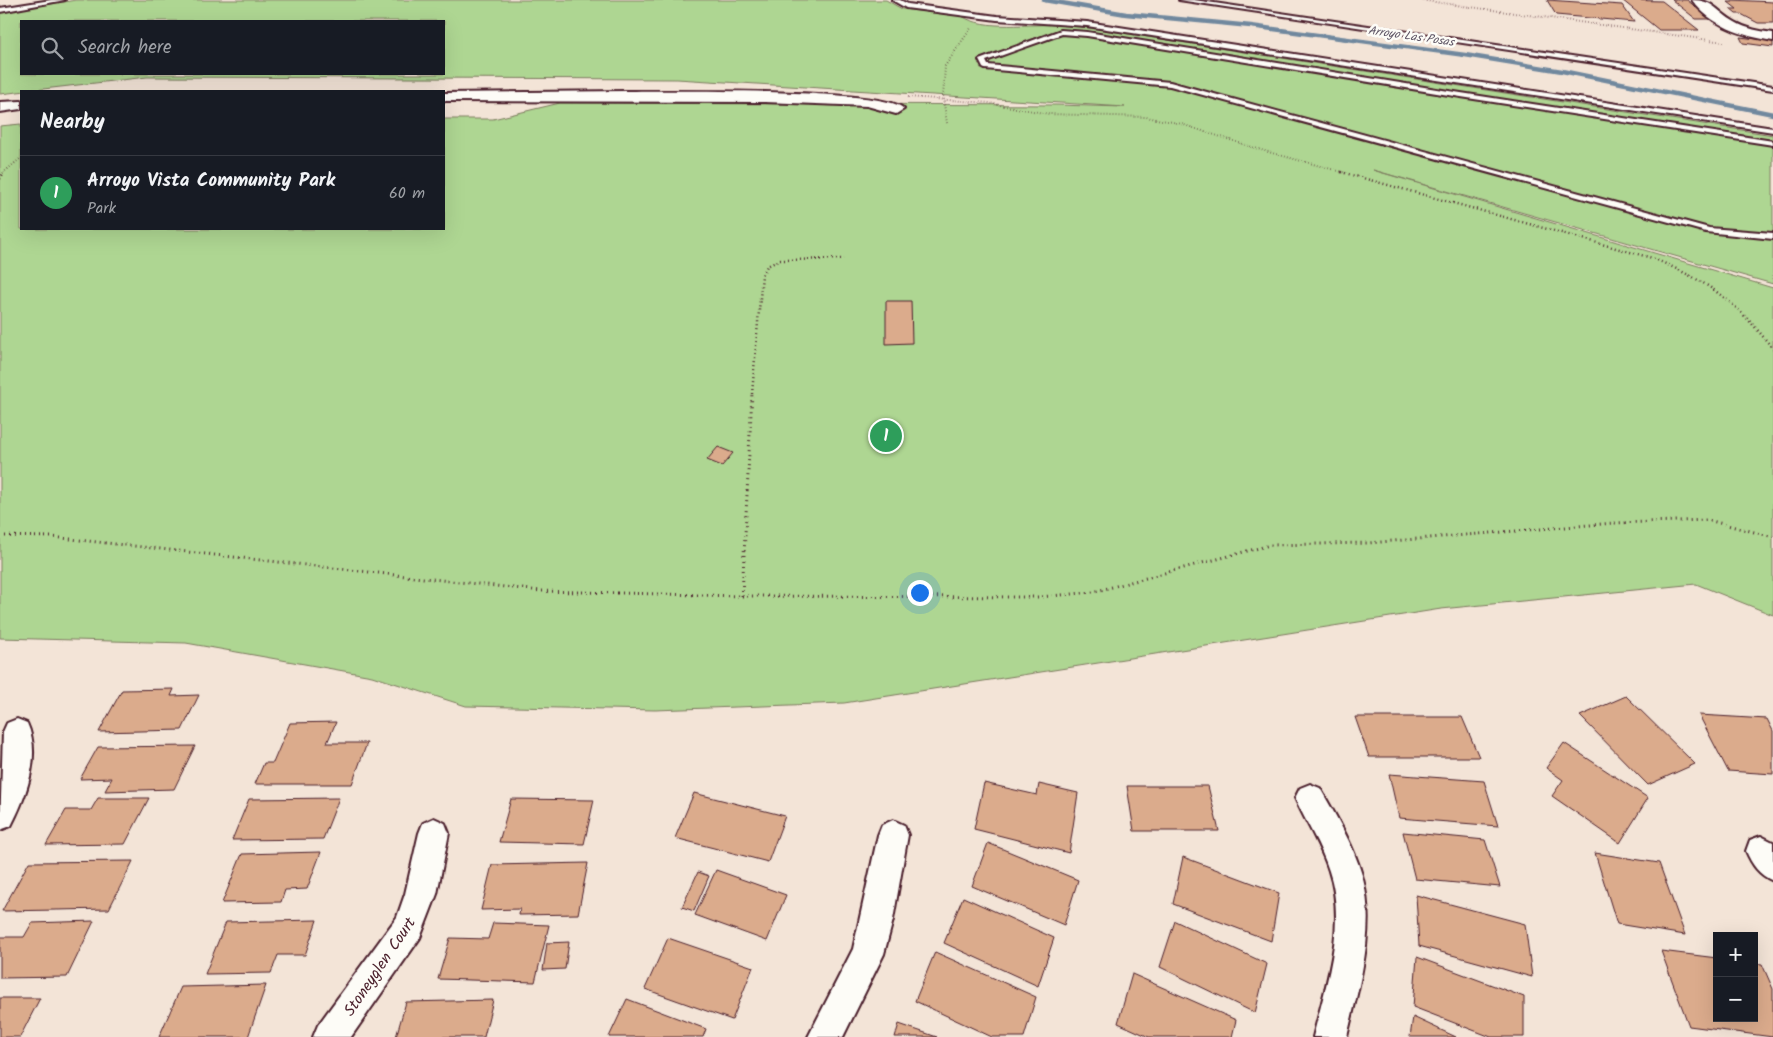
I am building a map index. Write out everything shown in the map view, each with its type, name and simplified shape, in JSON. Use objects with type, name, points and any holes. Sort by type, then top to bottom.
[{"type":"street","points":[[1698,0],[1732,27],[1747,34],[1773,37]]},
{"type":"street","points":[[445,97],[778,98],[870,102],[896,109]]},
{"type":"street","points":[[0,107],[20,105]]},
{"type":"street","points":[[0,816],[10,800],[17,778],[17,732]]},
{"type":"street","points":[[1310,798],[1340,857],[1352,897],[1352,924],[1345,969],[1330,1037]]},
{"type":"street","name":"Stoneyglen Court","points":[[330,1037],[409,927],[421,894],[434,833]]},
{"type":"street","points":[[825,1037],[868,954],[877,920],[893,836]]},
{"type":"lane","points":[[0,10],[62,0]]},
{"type":"lane","points":[[895,0],[906,6],[980,16],[1087,24],[1773,130]]},
{"type":"lane","points":[[1182,0],[1773,88]]},
{"type":"lane","points":[[1773,143],[1461,95],[1087,34],[1061,32],[982,60],[985,67],[1170,84],[1708,230],[1773,236]]},
{"type":"path","points":[[1420,0],[1724,42]]},
{"type":"path","points":[[947,123],[943,98],[945,66],[980,16]]},
{"type":"path","points":[[943,98],[989,103],[1049,114],[1146,118],[1178,123],[1261,150],[1652,258],[1694,275],[1718,288],[1737,304],[1773,349]]},
{"type":"path","points":[[0,179],[3,173],[20,159]]},
{"type":"path","points":[[742,596],[748,441],[762,275],[767,266],[780,260],[844,259]]},
{"type":"path","points":[[0,536],[52,537],[541,591],[742,596],[1040,597],[1093,592],[1270,545],[1368,543],[1614,523],[1708,520],[1773,537]]},
{"type":"green space","points":[[76,0],[886,0],[902,9],[962,16],[971,21],[995,25],[1076,26],[1773,135],[1773,284],[1373,170],[1773,288],[1773,615],[1696,584],[1441,609],[844,703],[655,710],[466,706],[372,676],[186,643],[0,638],[0,126],[20,124],[20,230],[445,230],[445,119],[493,119],[560,103],[1056,105],[1125,107],[677,79],[147,77],[20,90],[20,92],[0,94],[0,12]]},
{"type":"building","points":[[1547,0],[1622,5],[1634,22],[1556,15]]},
{"type":"building","points":[[1622,0],[1662,1],[1699,30],[1659,30]]},
{"type":"building","points":[[1672,0],[1687,0],[1711,19],[1696,19]]},
{"type":"building","points":[[1731,0],[1773,2],[1773,23],[1758,23],[1741,14],[1736,14],[1730,9],[1737,9],[1728,2],[1733,2]]},
{"type":"building","points":[[1740,37],[1773,41],[1773,47],[1743,43]]},
{"type":"building","points":[[886,301],[911,301],[912,343],[886,344]]},
{"type":"building","points":[[718,447],[733,453],[722,466],[707,460]]},
{"type":"building","points":[[174,689],[171,696],[199,695],[182,730],[99,732],[122,690]]},
{"type":"building","points":[[1626,696],[1695,764],[1648,785],[1580,716]]},
{"type":"building","points":[[1699,715],[1767,719],[1773,731],[1773,774],[1728,771]]},
{"type":"building","points":[[1355,717],[1462,717],[1479,757],[1369,757]]},
{"type":"building","points":[[336,722],[327,743],[367,743],[352,784],[255,784],[264,763],[273,763],[290,723]]},
{"type":"building","points":[[1564,743],[1648,798],[1620,843],[1552,796],[1563,780],[1546,768]]},
{"type":"building","points":[[195,746],[174,789],[105,791],[112,778],[80,779],[98,747]]},
{"type":"building","points":[[1389,774],[1484,781],[1498,826],[1399,818]]},
{"type":"building","points":[[984,783],[1037,795],[1039,784],[1078,793],[1069,853],[974,829]]},
{"type":"building","points":[[1127,786],[1208,786],[1219,831],[1134,831]]},
{"type":"building","points":[[694,793],[785,816],[768,862],[675,838]]},
{"type":"building","points":[[98,798],[149,798],[125,844],[46,845],[66,810],[91,810]]},
{"type":"building","points":[[339,798],[323,839],[232,840],[249,799]]},
{"type":"building","points":[[511,799],[594,800],[584,844],[499,842]]},
{"type":"building","points":[[1403,832],[1485,840],[1500,887],[1415,879]]},
{"type":"building","points":[[988,843],[1078,880],[1064,925],[972,886]]},
{"type":"building","points":[[321,852],[307,889],[285,890],[281,902],[222,903],[242,854]]},
{"type":"building","points":[[1595,853],[1659,863],[1685,935],[1617,924]]},
{"type":"building","points":[[1183,857],[1279,893],[1271,941],[1173,904]]},
{"type":"building","points":[[133,861],[109,909],[2,911],[29,862]]},
{"type":"building","points":[[588,863],[578,914],[519,915],[520,909],[481,910],[492,865]]},
{"type":"building","points":[[716,870],[786,895],[767,941],[695,915]]},
{"type":"building","points":[[698,872],[709,876],[694,911],[682,907]]},
{"type":"building","points":[[1416,895],[1525,924],[1532,977],[1419,946]]},
{"type":"building","points":[[963,897],[1054,938],[1038,986],[944,943]]},
{"type":"building","points":[[317,920],[305,955],[278,955],[271,973],[205,974],[226,922]]},
{"type":"building","points":[[94,921],[67,977],[0,978],[0,937],[24,937],[32,923]]},
{"type":"building","points":[[1175,921],[1267,964],[1255,1013],[1160,967]]},
{"type":"building","points":[[493,923],[549,925],[535,982],[438,979],[450,938],[488,939]]},
{"type":"building","points":[[668,938],[753,967],[732,1020],[645,989]]},
{"type":"building","points":[[569,942],[565,969],[543,970],[547,943]]},
{"type":"building","points":[[1661,951],[1713,958],[1713,1022],[1758,1022],[1758,964],[1762,964],[1773,989],[1773,1037],[1689,1026]]},
{"type":"building","points":[[935,952],[1036,997],[1024,1037],[992,1037],[915,1001]]},
{"type":"building","points":[[1417,957],[1524,997],[1524,1037],[1491,1037],[1413,1007]]},
{"type":"building","points":[[1132,974],[1236,1020],[1232,1037],[1149,1037],[1118,1023]]},
{"type":"building","points":[[266,985],[248,1037],[159,1037],[181,987]]},
{"type":"building","points":[[0,998],[40,998],[20,1037],[0,1037]]},
{"type":"building","points":[[627,999],[706,1029],[703,1037],[609,1037]]},
{"type":"building","points":[[493,1000],[484,1037],[396,1037],[406,1002]]},
{"type":"building","points":[[1413,1017],[1456,1037],[1410,1037]]},
{"type":"building","points":[[899,1024],[937,1037],[895,1037]]},
{"type":"waterway","name":"Arroyo Las Posas","points":[[1044,0],[1126,14],[1251,26],[1465,55],[1562,71],[1773,114]]},
{"type":"place","name":"Arroyo Vista Community Park","points":[[886,436]]}]
